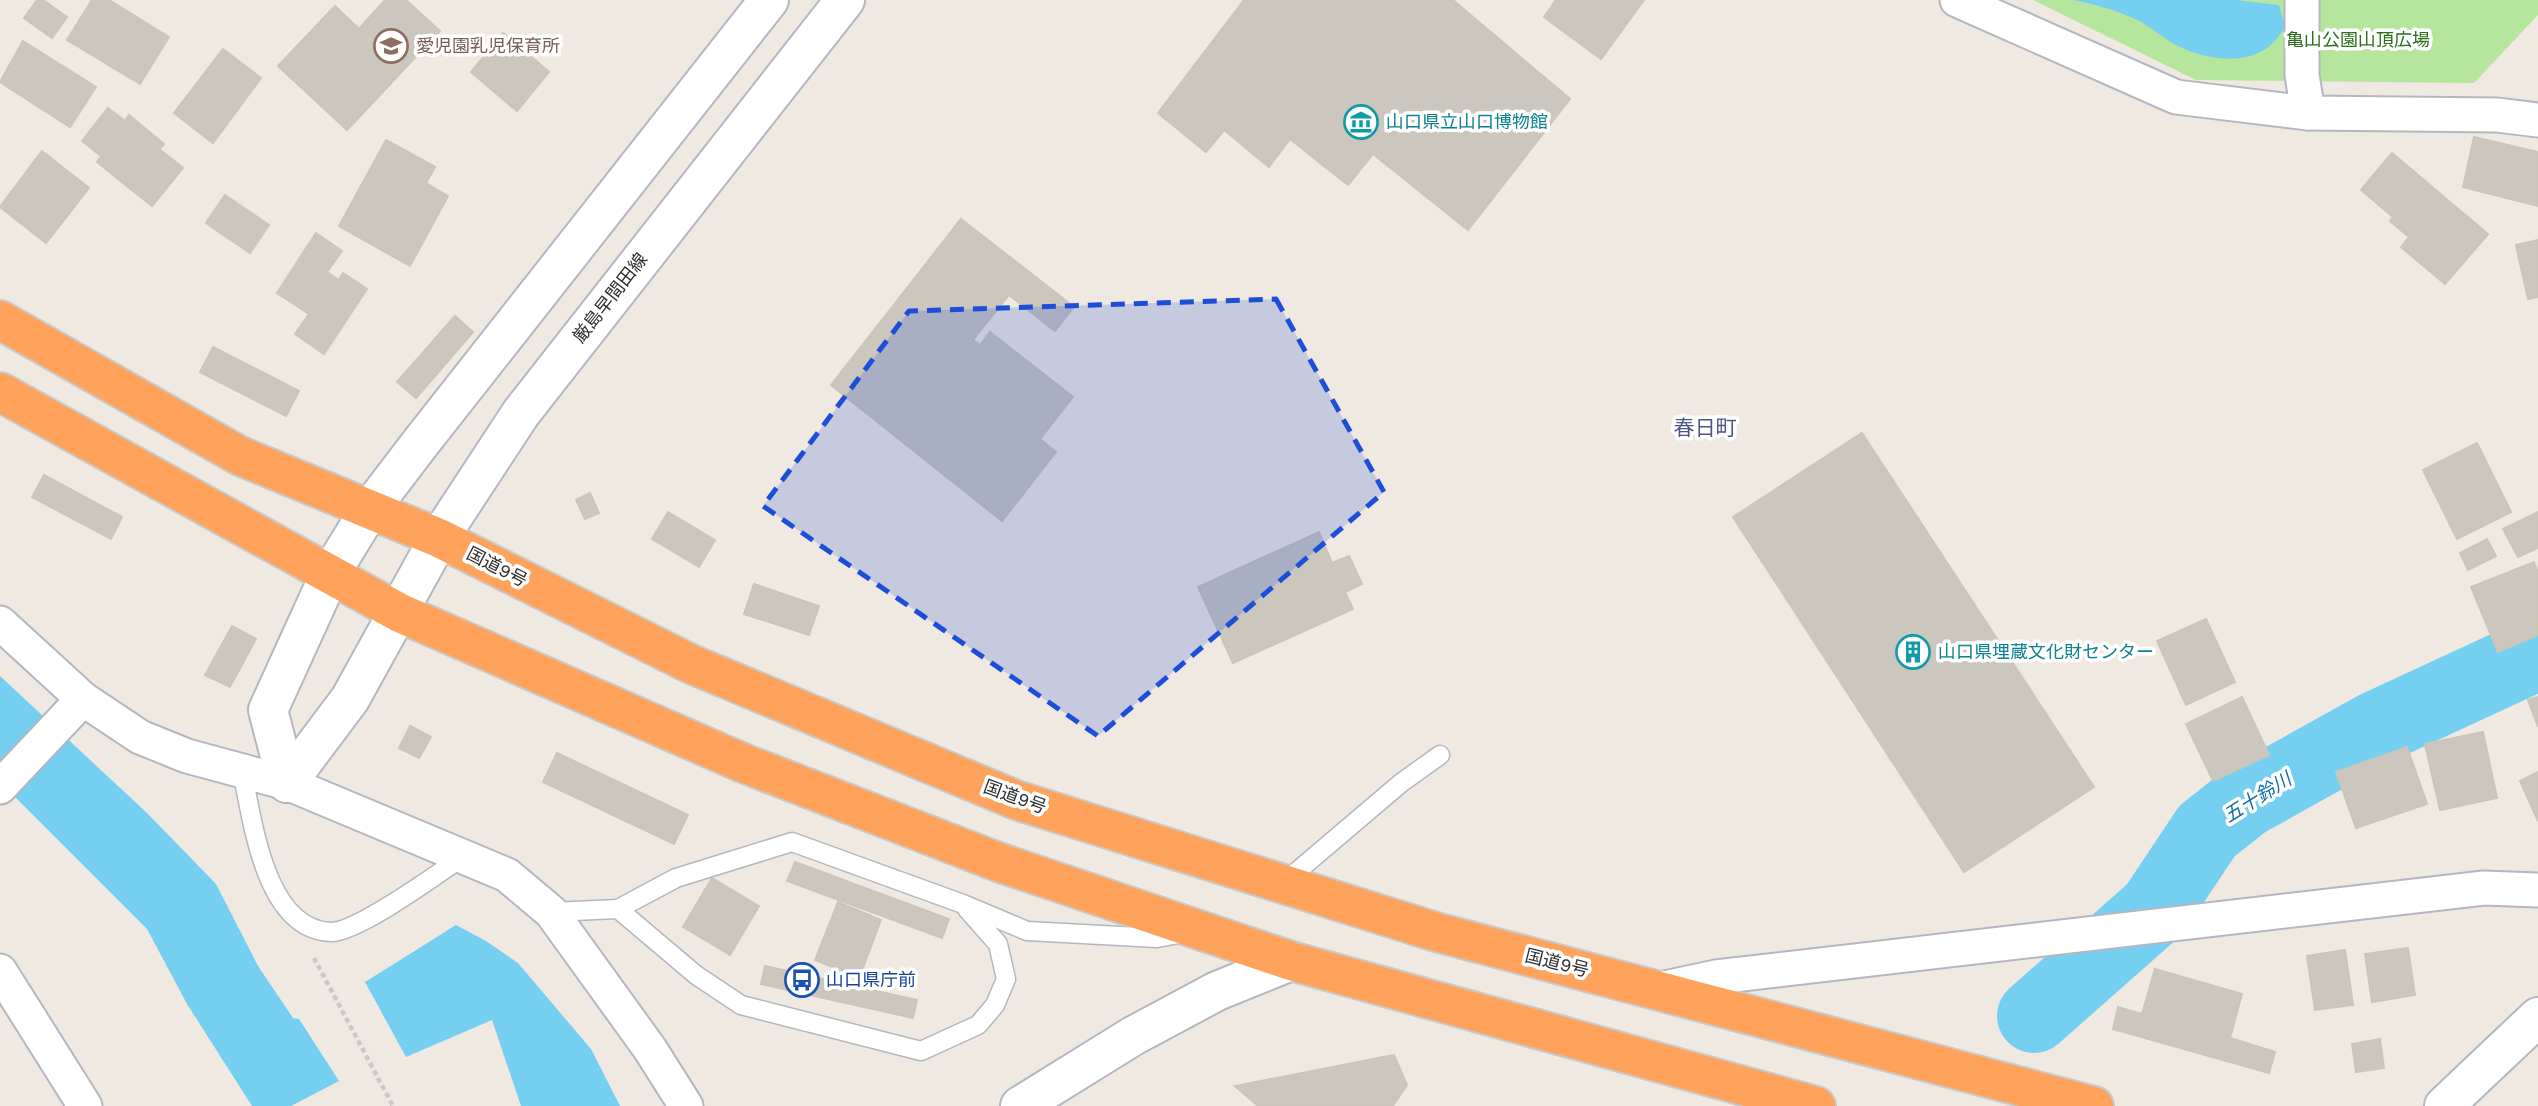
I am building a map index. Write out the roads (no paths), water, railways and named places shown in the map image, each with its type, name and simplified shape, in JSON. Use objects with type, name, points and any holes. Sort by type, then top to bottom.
[{"type":"highway","name":"国道9号","points":[[0,320],[240,456],[439,538],[691,664],[1016,800],[1436,932],[1661,989],[2094,1106]]},
{"type":"highway","points":[[0,392],[400,613],[755,768],[998,862],[1291,961],[1816,1106]]},
{"type":"main road","points":[[287,783],[268,710],[330,574],[370,509],[769,0]]},
{"type":"main road","name":"厳島早間田線","points":[[287,783],[349,699],[400,613],[439,538],[521,413],[845,0]]},
{"type":"main road","points":[[1020,1106],[1145,1029],[1217,991],[1291,961]]},
{"type":"main road","points":[[2444,1106],[2538,1017]]},
{"type":"street","points":[[1957,0],[2176,97],[2308,113],[2497,115],[2538,120]]},
{"type":"street","points":[[2302,0],[2302,75],[2308,113]]},
{"type":"street","points":[[0,623],[74,709],[187,757],[287,783],[507,875],[551,912],[650,1049],[686,1106]]},
{"type":"street","points":[[0,787],[74,709]]},
{"type":"street","points":[[1661,989],[1716,977],[2484,888],[2538,890]]},
{"type":"street","points":[[0,971],[85,1106]]},
{"type":"lane","points":[[1281,885],[1401,783],[1440,755]]},
{"type":"lane","points":[[242,771],[258,846],[279,901],[300,924],[333,932],[380,913],[461,858]]},
{"type":"lane","points":[[551,912],[618,909],[676,878],[792,842],[963,904],[1027,931],[1157,938],[1198,930]]},
{"type":"lane","points":[[618,909],[696,975],[741,1004],[921,1051],[978,1025],[995,1005],[1006,979],[998,944],[963,904]]},
{"type":"water","points":[[2073,0],[2236,0],[2279,5],[2285,26],[2276,40],[2265,49],[2252,55],[2222,58],[2206,56],[2176,45],[2141,22],[2120,13]]},
{"type":"water","points":[[0,676],[147,813],[216,884],[258,966],[293,1018],[299,1019],[339,1081],[291,1106],[252,1106],[187,1004],[147,929],[0,782]]},
{"type":"water","points":[[456,925],[518,963],[591,1049],[620,1106],[521,1106],[492,1020],[406,1057],[365,982]]},
{"type":"waterway","name":"五十鈴川","points":[[2034,1016],[2155,909],[2207,831],[2245,801],[2376,728],[2538,653]]},
{"type":"place","name":"愛児園乳児保育所","points":[[391,46]]},
{"type":"place","name":"山口県立山口博物館","points":[[1361,122]]},
{"type":"place","name":"山口県埋蔵文化財センター","points":[[1913,652]]},
{"type":"place","name":"山口県庁前","points":[[802,980]]},
{"type":"district","name":"春日町","points":[[1705,428]]},
{"type":"park label","name":"亀山公園山頂広場","points":[[2358,40]]}]
